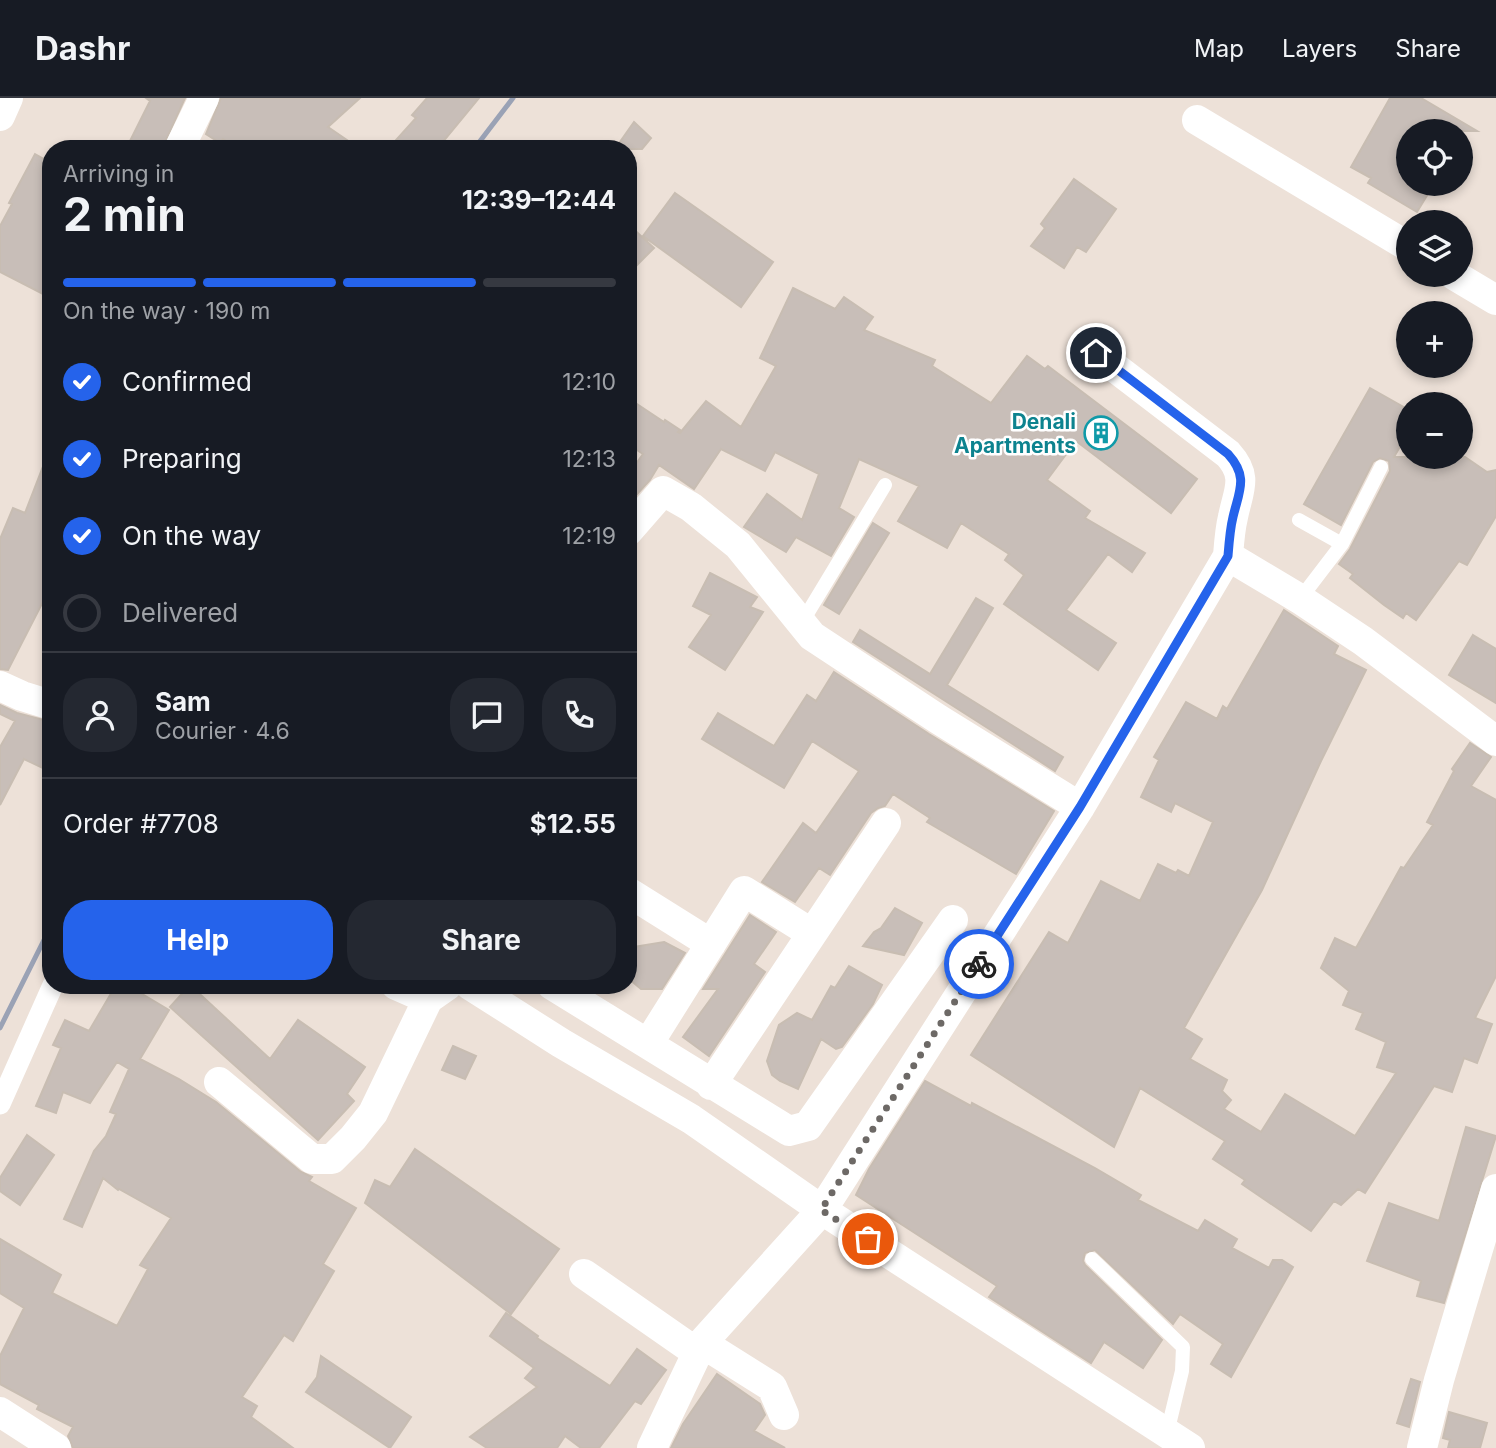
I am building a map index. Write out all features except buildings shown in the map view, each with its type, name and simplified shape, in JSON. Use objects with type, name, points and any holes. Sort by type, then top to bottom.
[{"type":"street","points":[[0,116],[8,98]]},
{"type":"street","points":[[183,140],[204,98]]},
{"type":"street","points":[[1197,120],[1396,239]]},
{"type":"street","points":[[1473,286],[1496,300]]},
{"type":"street","points":[[652,1448],[699,1348],[821,1210],[1080,807],[1228,556],[1233,516],[1240,496],[1241,475],[1236,463],[1228,454],[1096,353]]},
{"type":"street","points":[[637,521],[663,491],[691,507],[738,545],[812,636],[892,690],[1080,807]]},
{"type":"street","points":[[1228,556],[1363,641],[1496,741]]},
{"type":"street","points":[[0,686],[42,702]]},
{"type":"street","points":[[711,1085],[886,823]]},
{"type":"street","points":[[648,1044],[744,891],[811,933]]},
{"type":"street","points":[[637,898],[712,944]]},
{"type":"street","points":[[567,994],[789,1132],[808,1126],[953,920]]},
{"type":"street","points":[[0,1104],[49,994]]},
{"type":"street","points":[[219,1082],[312,1159],[332,1159],[373,1113],[437,994]]},
{"type":"street","points":[[484,994],[561,1043],[691,1119],[821,1210],[1178,1440]]},
{"type":"street","points":[[1422,1448],[1439,1380],[1496,1189]]},
{"type":"street","points":[[584,1274],[699,1348],[772,1387],[784,1415]]},
{"type":"street","points":[[0,1412],[56,1448]]},
{"type":"lane","points":[[1300,599],[1342,544],[1381,467]]},
{"type":"lane","points":[[801,624],[885,485]]},
{"type":"lane","points":[[1299,520],[1342,544]]},
{"type":"lane","points":[[1092,1259],[1183,1346],[1178,1440]]},
{"type":"railway","points":[[481,140],[513,98]]},
{"type":"railway","points":[[0,1028],[42,944]]},
{"type":"way so far","points":[[868,1239],[821,1210],[979,964]]},
{"type":"place","name":"Denali Apartments","points":[[1101,433]]},
{"type":"route","points":[[979,964],[1080,807],[1228,556],[1233,516],[1240,496],[1241,475],[1228,454],[1096,353]]}]
